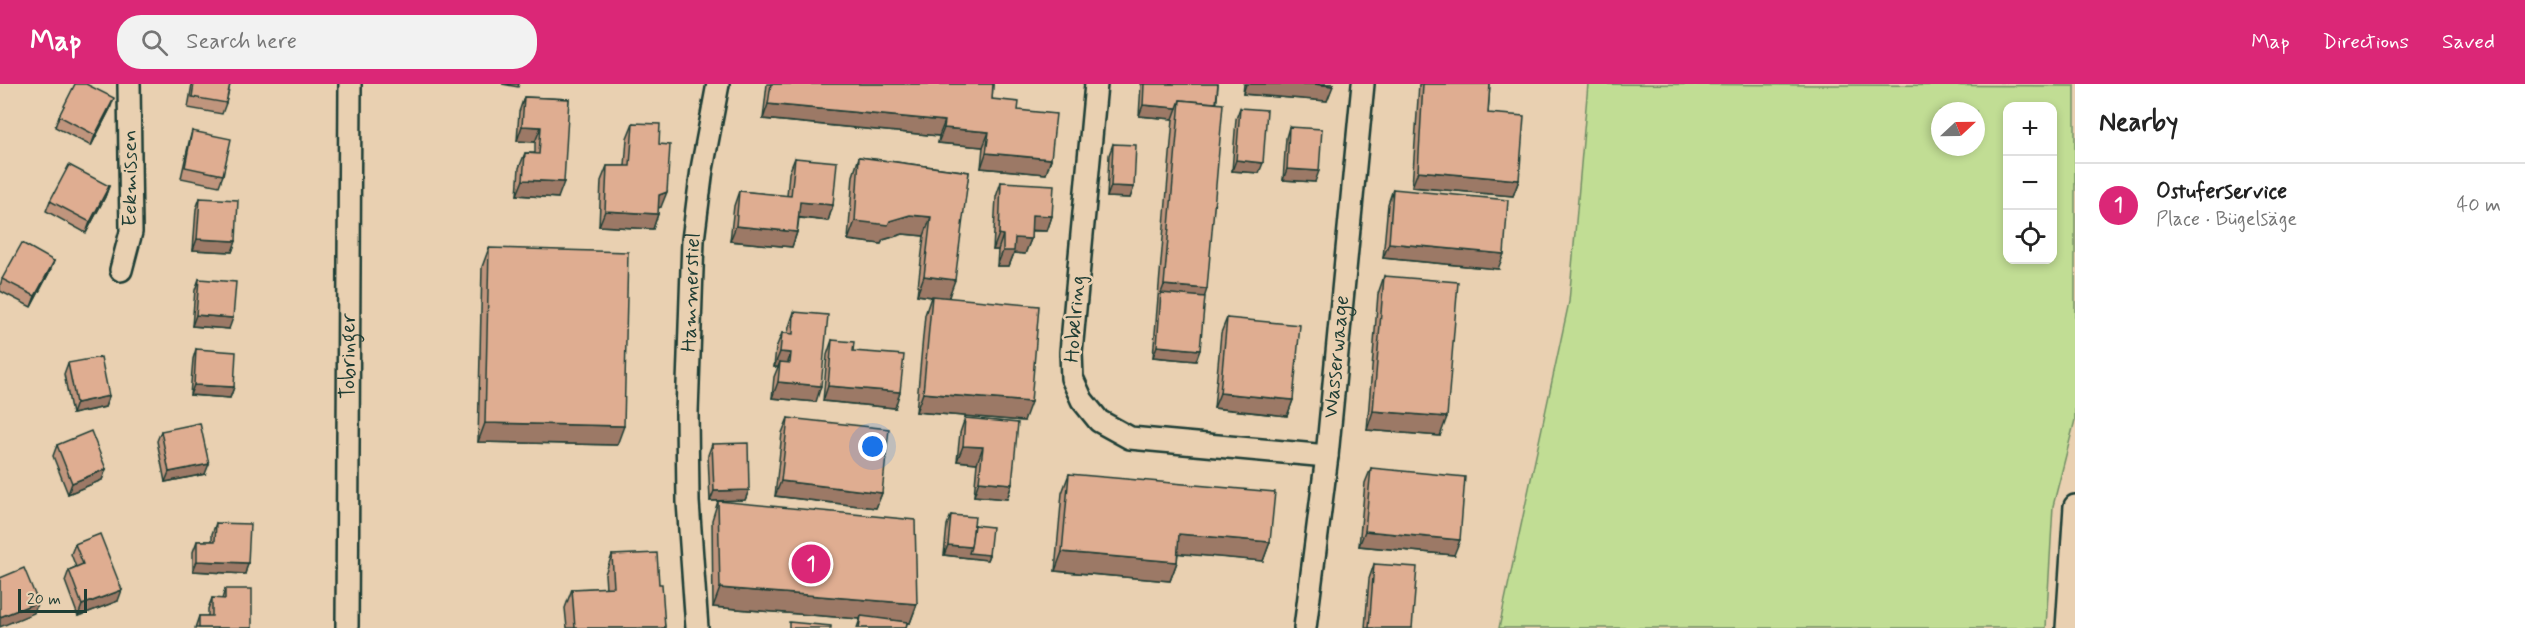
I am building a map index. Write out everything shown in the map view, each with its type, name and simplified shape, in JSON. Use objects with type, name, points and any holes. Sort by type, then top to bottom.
[{"type":"street","name":"Eekmissen","points":[[121,270],[131,232],[129,84]]},
{"type":"street","name":"Tobringer","points":[[347,628],[350,84]]},
{"type":"street","name":"Hammerstiel","points":[[697,628],[688,502],[687,413],[693,240],[702,169],[718,84]]},
{"type":"street","name":"Hobelring","points":[[1096,84],[1071,352],[1072,378],[1082,400],[1099,421],[1130,438],[1327,456]]},
{"type":"street","name":"Wasserwaage","points":[[1305,628],[1327,456],[1363,84]]},
{"type":"street","points":[[2067,628],[2075,506]]},
{"type":"green space","points":[[1588,84],[2075,86],[2075,420],[2053,506],[2046,628],[1499,628],[1569,302]]},
{"type":"building","points":[[75,84],[86,84],[114,98],[95,135],[59,116]]},
{"type":"building","points":[[194,84],[230,84],[226,103],[192,97]]},
{"type":"building","points":[[771,84],[993,84],[992,99],[1019,102],[1018,110],[1056,114],[1051,159],[986,153],[989,132],[944,128],[945,121],[768,104]]},
{"type":"building","points":[[1144,84],[1218,84],[1216,103],[1180,100],[1177,108],[1143,105]]},
{"type":"building","points":[[1423,84],[1490,84],[1488,113],[1524,116],[1519,180],[1418,171]]},
{"type":"building","points":[[524,97],[569,99],[564,182],[523,180],[525,153],[539,154],[541,127],[522,126]]},
{"type":"building","points":[[1180,100],[1223,104],[1207,289],[1164,285]]},
{"type":"building","points":[[1240,108],[1267,110],[1263,163],[1236,160]]},
{"type":"building","points":[[633,123],[660,124],[659,144],[670,145],[667,192],[659,195],[658,214],[605,211],[607,166],[630,166]]},
{"type":"building","points":[[1289,127],[1322,129],[1319,171],[1287,169]]},
{"type":"building","points":[[192,131],[231,139],[223,175],[185,167]]},
{"type":"building","points":[[1113,144],[1136,145],[1134,187],[1111,186]]},
{"type":"building","points":[[859,157],[969,172],[955,280],[924,276],[931,217],[910,215],[890,221],[888,225],[855,221]]},
{"type":"building","points":[[795,158],[837,162],[833,205],[800,202],[797,232],[736,226],[739,191],[791,196]]},
{"type":"building","points":[[69,165],[109,186],[90,222],[50,201]]},
{"type":"building","points":[[1001,182],[1054,185],[1052,216],[1032,215],[1031,239],[1015,238],[1014,251],[1003,251],[1003,235],[999,234]]},
{"type":"building","points":[[1393,189],[1508,200],[1504,254],[1389,243]]},
{"type":"building","points":[[200,198],[238,200],[236,241],[197,239]]},
{"type":"building","points":[[22,243],[54,261],[35,296],[2,279]]},
{"type":"building","points":[[489,248],[628,252],[624,426],[485,423]]},
{"type":"building","points":[[1384,276],[1458,282],[1447,417],[1373,411]]},
{"type":"building","points":[[199,279],[236,282],[233,318],[196,315]]},
{"type":"building","points":[[1161,293],[1205,297],[1200,350],[1157,346]]},
{"type":"building","points":[[932,296],[1039,306],[1031,402],[923,393]]},
{"type":"building","points":[[794,312],[828,315],[821,386],[778,382],[780,362],[790,363],[791,353],[780,352],[782,333],[793,334]]},
{"type":"building","points":[[1227,318],[1300,325],[1293,400],[1220,393]]},
{"type":"building","points":[[832,340],[854,342],[853,351],[904,355],[900,392],[828,386]]},
{"type":"building","points":[[196,349],[236,352],[234,387],[194,385]]},
{"type":"building","points":[[101,357],[109,396],[76,403],[68,363]]},
{"type":"building","points":[[788,418],[889,429],[882,493],[781,481]]},
{"type":"building","points":[[965,418],[1018,423],[1012,484],[979,481],[983,447],[963,446]]},
{"type":"building","points":[[200,423],[209,464],[169,472],[161,431]]},
{"type":"building","points":[[91,431],[106,469],[72,483],[57,445]]},
{"type":"building","points":[[748,443],[749,490],[714,491],[712,444]]},
{"type":"building","points":[[1371,468],[1465,477],[1460,540],[1365,531]]},
{"type":"building","points":[[1069,474],[1275,492],[1270,542],[1179,534],[1177,562],[1062,552]]},
{"type":"building","points":[[718,501],[915,520],[917,604],[720,588]]},
{"type":"building","points":[[951,515],[975,517],[971,547],[948,545]]},
{"type":"building","points":[[216,523],[250,524],[248,563],[197,561],[197,541],[215,541]]},
{"type":"building","points":[[974,525],[992,527],[989,555],[969,553]]},
{"type":"building","points":[[100,534],[122,590],[82,605],[69,570],[83,564],[75,544]]},
{"type":"building","points":[[657,553],[665,628],[575,628],[572,589],[614,587],[612,555]]},
{"type":"building","points":[[1374,564],[1417,567],[1412,628],[1369,628]]},
{"type":"building","points":[[24,568],[38,602],[0,617],[0,578]]},
{"type":"building","points":[[225,589],[252,589],[252,628],[199,628],[199,616],[212,616],[212,598],[225,599]]},
{"type":"building","points":[[861,616],[907,622],[906,628],[859,628]]},
{"type":"building","points":[[789,622],[831,626],[831,628],[789,628]]},
{"type":"place","name":"Ostuferservice","points":[[811,564]]}]
